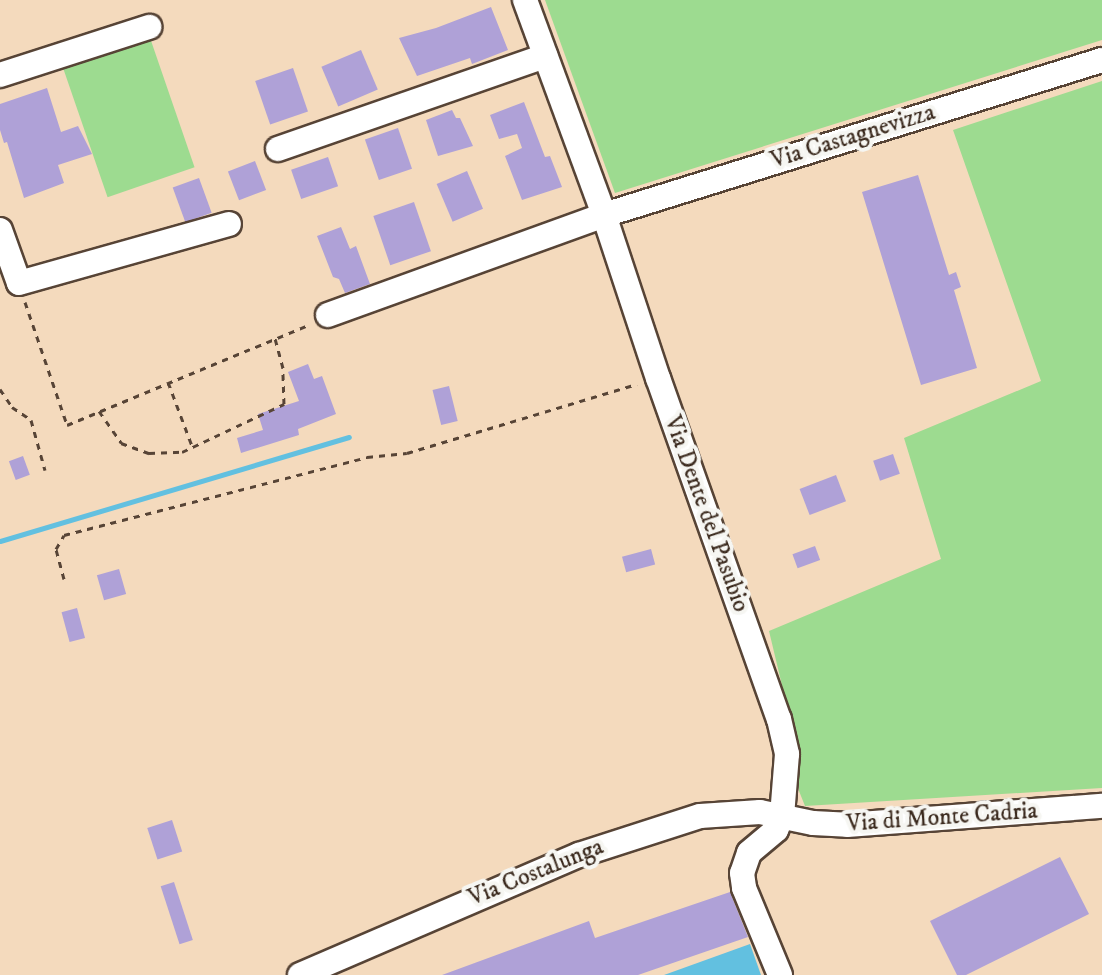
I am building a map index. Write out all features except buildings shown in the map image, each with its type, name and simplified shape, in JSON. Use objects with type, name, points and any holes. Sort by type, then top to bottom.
[{"type":"street","points":[[525,0],[604,215]]},
{"type":"street","points":[[0,75],[149,27]]},
{"type":"street","points":[[278,149],[545,56]]},
{"type":"street","name":"Via Castagnevizza","points":[[318,320],[604,215],[1102,60]]},
{"type":"street","name":"Via Dente del Pasubio","points":[[604,215],[658,378],[779,719],[787,754],[782,816]]},
{"type":"street","points":[[0,230],[19,283],[229,224]]},
{"type":"street","name":"Via di Monte Cadria","points":[[782,816],[813,823],[857,824],[1102,806]]},
{"type":"street","name":"Via Costalunga","points":[[300,975],[459,904],[644,832],[726,813],[760,812],[782,816]]},
{"type":"street","points":[[780,975],[744,888],[742,873],[749,853],[771,835],[782,816]]},
{"type":"path","points":[[19,283],[67,425],[318,320]]},
{"type":"path","points":[[99,411],[121,443],[149,453],[182,452],[284,404],[283,368],[275,338]]},
{"type":"path","points":[[64,579],[56,549],[64,535],[367,457],[407,453],[658,378]]},
{"type":"path","points":[[168,382],[193,447]]},
{"type":"path","points":[[0,389],[12,407],[31,420],[45,470]]},
{"type":"green space","points":[[545,0],[1102,0],[1102,40],[615,193]]},
{"type":"green space","points":[[148,32],[195,167],[108,197],[61,62]]},
{"type":"green space","points":[[1102,81],[1102,788],[805,806],[799,791],[797,748],[769,631],[941,559],[904,438],[1041,381],[953,130]]},
{"type":"water","points":[[750,944],[761,975],[664,975]]},
{"type":"waterway","points":[[0,541],[349,437]]}]
